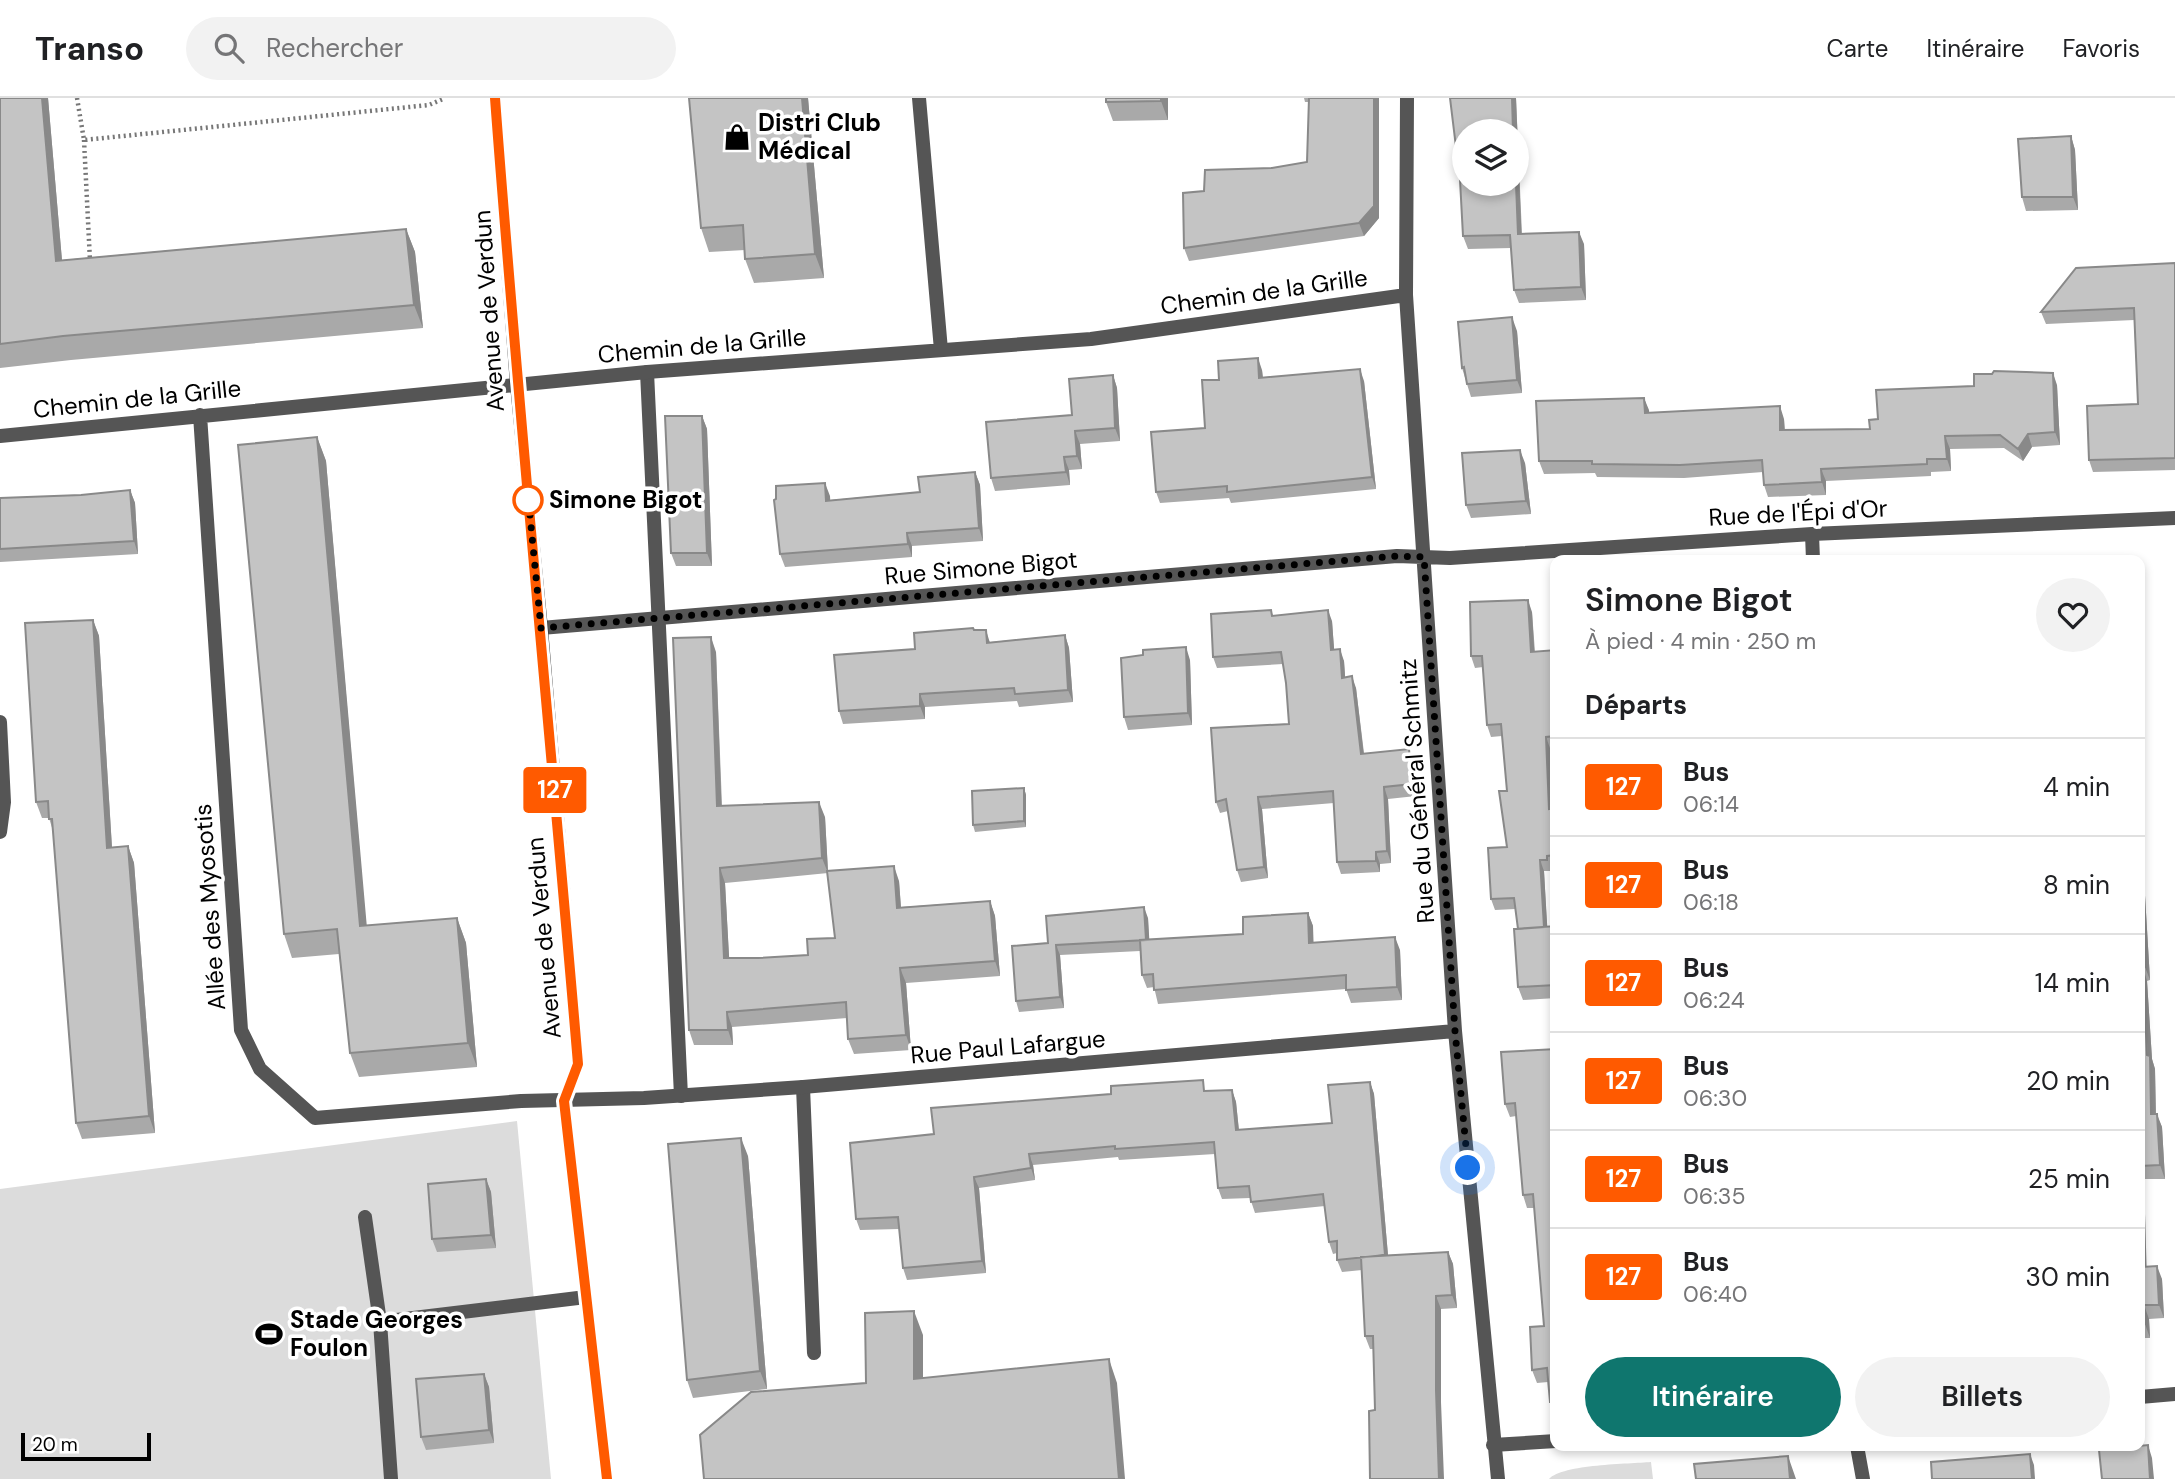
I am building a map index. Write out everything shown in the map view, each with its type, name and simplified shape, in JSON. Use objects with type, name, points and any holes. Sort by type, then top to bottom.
[{"type":"street","name":"Avenue de Verdun","points":[[495,98],[517,385],[541,628],[578,1064],[564,1101],[607,1479]]},
{"type":"street","points":[[919,98],[941,350]]},
{"type":"street","name":"Rue du Général Schmitz","points":[[1407,98],[1406,295],[1455,1031],[1498,1479]]},
{"type":"street","name":"Chemin de la Grille","points":[[0,436],[647,372],[1091,339],[1406,295]]},
{"type":"street","points":[[647,372],[681,1096]]},
{"type":"street","name":"Allée des Myosotis","points":[[200,415],[241,1030],[260,1069],[315,1118],[521,1101],[564,1101]]},
{"type":"street","name":"Rue de l'Épi d'Or","points":[[1424,557],[1450,558],[1812,534],[2175,518]]},
{"type":"street","points":[[1812,534],[1813,555]]},
{"type":"street","name":"Rue Simone Bigot","points":[[541,628],[1397,556],[1424,557]]},
{"type":"street","points":[[0,722],[4,802],[0,832]]},
{"type":"street","name":"Rue Paul Lafargue","points":[[564,1101],[803,1087],[1455,1031]]},
{"type":"street","points":[[803,1087],[814,1353]]},
{"type":"street","points":[[365,1217],[380,1322],[391,1479]]},
{"type":"street","points":[[380,1322],[586,1297]]},
{"type":"street","points":[[2145,1397],[2175,1394]]},
{"type":"street","points":[[1493,1445],[1550,1441]]},
{"type":"street","points":[[1858,1451],[1863,1479]]},
{"type":"path","points":[[77,98],[84,139],[90,270]]},
{"type":"path","points":[[84,139],[429,106],[445,98]]},
{"type":"shaded area","name":"Stade Georges Foulon","points":[[517,1121],[551,1479],[0,1479],[0,1189]]},
{"type":"shaded area","points":[[1651,1462],[1653,1479],[1549,1479],[1568,1470]]},
{"type":"building","points":[[0,98],[42,98],[56,261],[406,229],[414,305],[0,344]]},
{"type":"building","points":[[689,98],[802,98],[815,254],[745,259],[743,225],[701,228]]},
{"type":"building","points":[[1106,98],[1161,98],[1161,101],[1106,102]]},
{"type":"building","points":[[1309,98],[1374,98],[1374,206],[1359,223],[1184,248],[1183,193],[1204,191],[1205,170],[1272,168],[1307,162]]},
{"type":"building","points":[[1450,98],[1512,98],[1513,119],[1453,119]]},
{"type":"building","points":[[2071,136],[2073,197],[2022,197],[2018,139]]},
{"type":"building","points":[[1461,196],[1516,196],[1518,234],[1579,232],[1581,287],[1514,290],[1510,235],[1463,236]]},
{"type":"building","points":[[2175,263],[2175,458],[2089,460],[2087,406],[2138,404],[2134,308],[2041,312],[2076,268]]},
{"type":"building","points":[[1512,317],[1517,380],[1467,384],[1464,367],[1462,368],[1458,322]]},
{"type":"building","points":[[1258,358],[1259,378],[1360,369],[1372,477],[1227,492],[1227,486],[1156,492],[1151,432],[1205,428],[1202,380],[1219,380],[1218,361]]},
{"type":"building","points":[[1994,371],[2053,373],[2055,432],[2028,434],[2018,449],[2000,435],[1945,436],[1947,459],[1927,459],[1927,464],[1821,469],[1822,482],[1764,485],[1762,460],[1680,465],[1539,461],[1536,401],[1644,398],[1645,413],[1780,406],[1780,430],[1870,429],[1869,420],[1878,419],[1876,390],[1974,386],[1974,374],[1992,374]]},
{"type":"building","points":[[1113,375],[1115,428],[1075,431],[1077,456],[1064,457],[1066,472],[991,478],[986,422],[1072,415],[1069,379]]},
{"type":"building","points":[[665,416],[702,416],[707,553],[671,553]]},
{"type":"building","points":[[317,437],[360,926],[457,918],[468,1043],[350,1053],[337,929],[284,934],[238,445]]},
{"type":"building","points":[[1520,450],[1526,501],[1466,505],[1462,453]]},
{"type":"building","points":[[975,472],[979,528],[907,533],[908,544],[780,554],[774,500],[776,486],[825,483],[826,501],[920,492],[918,477]]},
{"type":"building","points":[[130,490],[134,541],[0,549],[0,498]]},
{"type":"building","points":[[1528,600],[1531,652],[1550,650],[1550,737],[1546,737],[1550,856],[1547,856],[1547,860],[1540,860],[1544,927],[1518,929],[1514,898],[1491,899],[1488,848],[1507,847],[1499,791],[1507,791],[1501,724],[1487,725],[1482,656],[1471,656],[1470,602]]},
{"type":"building","points":[[1271,610],[1272,616],[1328,610],[1331,650],[1340,649],[1342,678],[1352,676],[1361,754],[1409,749],[1412,784],[1384,787],[1387,851],[1376,852],[1376,861],[1337,862],[1333,791],[1258,797],[1264,867],[1237,870],[1226,799],[1216,802],[1211,728],[1289,724],[1286,683],[1281,652],[1213,657],[1211,614]]},
{"type":"building","points":[[93,620],[107,848],[128,846],[149,1116],[76,1123],[52,819],[49,819],[48,801],[36,802],[25,623]]},
{"type":"building","points":[[973,628],[986,630],[987,643],[1065,635],[1068,690],[1015,694],[1014,688],[920,694],[920,706],[839,711],[834,655],[915,649],[914,633]]},
{"type":"building","points":[[711,637],[717,806],[819,802],[822,858],[720,868],[724,958],[808,955],[807,939],[835,938],[827,871],[894,866],[897,908],[990,901],[995,961],[900,968],[906,1035],[848,1039],[846,1002],[727,1012],[728,1030],[689,1030],[673,638]]},
{"type":"building","points":[[1186,647],[1188,713],[1124,717],[1121,658],[1143,655],[1143,650]]},
{"type":"building","points":[[1024,788],[1024,821],[973,825],[972,791]]},
{"type":"building","points":[[1144,907],[1146,940],[1056,945],[1060,997],[1016,1001],[1012,946],[1048,943],[1046,916]]},
{"type":"building","points":[[1308,913],[1309,943],[1395,937],[1397,987],[1346,990],[1346,975],[1154,990],[1153,974],[1142,975],[1140,940],[1243,934],[1243,917]]},
{"type":"building","points":[[1550,926],[1550,985],[1518,987],[1514,929]]},
{"type":"building","points":[[2145,1011],[2147,1055],[2150,1056],[2151,1114],[2157,1114],[2160,1165],[2145,1166]]},
{"type":"building","points":[[1550,1049],[1550,1402],[1547,1368],[1532,1370],[1530,1327],[1544,1326],[1533,1194],[1523,1195],[1515,1103],[1505,1104],[1501,1052]]},
{"type":"building","points":[[1203,1080],[1204,1091],[1232,1090],[1236,1130],[1332,1123],[1328,1085],[1370,1082],[1385,1255],[1337,1260],[1337,1241],[1329,1242],[1323,1194],[1251,1202],[1249,1186],[1218,1188],[1214,1142],[1115,1149],[1115,1146],[1029,1154],[1031,1168],[974,1177],[982,1261],[903,1268],[898,1217],[856,1219],[850,1143],[934,1134],[931,1108],[1111,1094],[1111,1086]]},
{"type":"building","points":[[741,1138],[760,1371],[687,1380],[668,1144]]},
{"type":"building","points":[[486,1179],[491,1235],[432,1239],[428,1184]]},
{"type":"building","points":[[1448,1252],[1452,1295],[1436,1296],[1439,1479],[1370,1479],[1369,1411],[1375,1410],[1373,1336],[1365,1336],[1361,1257]]},
{"type":"building","points":[[2157,1266],[2159,1305],[2145,1305],[2145,1267]]},
{"type":"building","points":[[914,1311],[914,1379],[1109,1359],[1119,1479],[704,1479],[700,1435],[751,1392],[866,1383],[865,1313]]},
{"type":"building","points":[[484,1374],[489,1430],[421,1437],[416,1379]]},
{"type":"building","points":[[2145,1445],[2148,1445],[2150,1479],[2102,1479],[2099,1451],[2145,1451]]},
{"type":"building","points":[[2030,1454],[2032,1479],[1932,1479],[1931,1462]]},
{"type":"building","points":[[1788,1456],[1790,1479],[1696,1479],[1694,1464]]},
{"type":"bus line","name":"127","points":[[495,98],[517,385],[541,628],[578,1064],[564,1101],[607,1479]]},
{"type":"place","name":"Distri Club Médical","points":[[737,137]]},
{"type":"place","name":"Simone Bigot","points":[[528,500]]},
{"type":"place","name":"Stade Georges Foulon","points":[[269,1334]]},
{"type":"route","points":[[528,500],[528,495],[541,628],[1397,556],[1424,557],[1455,1031],[1468,1168]]}]
